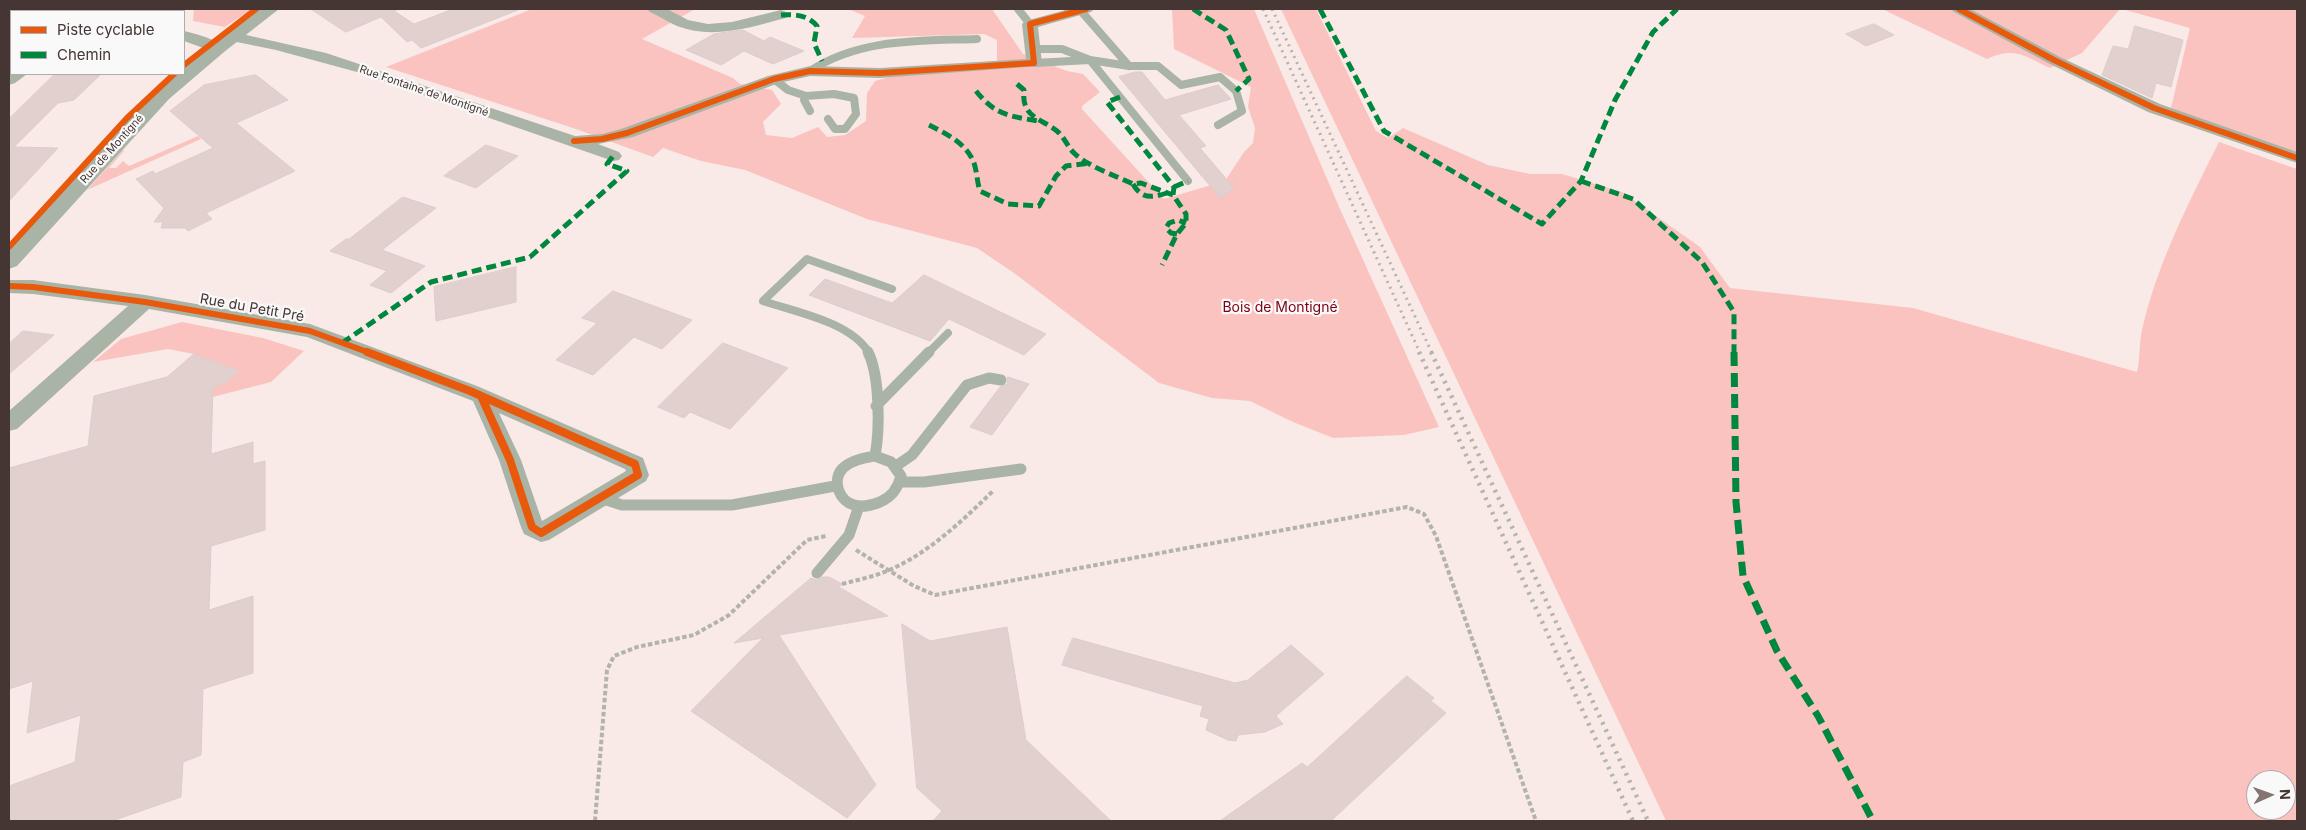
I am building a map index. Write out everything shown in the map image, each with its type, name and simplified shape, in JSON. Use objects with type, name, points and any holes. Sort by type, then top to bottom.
[{"type":"street","name":"Rue de Montigné","points":[[9,261],[162,95],[225,42],[270,9]]},
{"type":"street","points":[[656,9],[685,23],[710,29],[739,26],[782,15]]},
{"type":"street","points":[[574,141],[602,139],[627,133],[774,80],[810,71],[880,73],[1033,56],[1030,24],[1078,9]]},
{"type":"street","points":[[1959,9],[2054,60],[2147,104],[2183,119],[2297,158]]},
{"type":"street","name":"Rue Fontaine de Montigné","points":[[185,36],[198,38],[207,46],[225,42],[292,47],[574,141],[613,156]]},
{"type":"street","name":"Rue du Petit Pré","points":[[9,286],[32,287],[146,302],[310,331],[481,396],[635,464],[638,475],[540,533],[532,527],[510,460],[481,396]]},
{"type":"street","points":[[9,423],[146,302]]},
{"type":"lane","points":[[1018,9],[1030,24]]},
{"type":"lane","points":[[1078,9],[1129,66]]},
{"type":"lane","points":[[810,71],[822,61],[875,45],[977,39]]},
{"type":"lane","points":[[1033,56],[1062,49],[1090,60],[1188,181]]},
{"type":"lane","points":[[1033,56],[1090,60],[1129,66],[1158,66],[1181,85],[1220,77],[1236,91],[1242,111],[1218,125]]},
{"type":"lane","points":[[774,80],[788,90],[806,96],[834,94],[854,98],[856,114],[845,129],[835,129],[828,119]]},
{"type":"lane","points":[[806,96],[804,100],[810,111]]},
{"type":"lane","points":[[875,456],[877,446],[874,371],[866,348],[841,330],[763,301],[807,259],[892,289]]},
{"type":"lane","points":[[876,406],[948,333]]},
{"type":"lane","points":[[896,466],[912,455],[967,385],[989,378],[1001,380]]},
{"type":"lane","points":[[875,456],[891,461],[896,466],[901,476],[897,490],[880,503],[859,506],[847,503],[838,496],[835,486],[836,478],[847,465],[856,460],[875,456]]},
{"type":"lane","points":[[900,482],[924,482],[1021,469]]},
{"type":"lane","points":[[599,498],[622,505],[732,505],[835,486]]},
{"type":"lane","points":[[817,573],[844,544],[857,516],[859,506]]},
{"type":"path","points":[[842,584],[888,571],[912,558],[955,528],[1004,479],[1003,472]]},
{"type":"path","points":[[914,586],[935,595],[1407,507],[1424,514],[1436,536],[1536,821]]},
{"type":"path","points":[[595,821],[607,670],[614,656],[637,647],[694,635],[729,615],[788,556]]},
{"type":"green space","points":[[194,9],[252,9],[225,27],[193,21]]},
{"type":"green space","name":"Bois de Montigné","points":[[532,9],[695,9],[642,39],[733,78],[740,84],[772,90],[781,104],[763,122],[766,135],[792,138],[818,127],[827,137],[845,135],[866,121],[867,93],[875,81],[897,75],[997,61],[997,40],[984,34],[852,38],[865,16],[848,9],[992,9],[1023,54],[1067,71],[1083,74],[1100,92],[1082,106],[1082,109],[1164,199],[1225,181],[1244,152],[1253,143],[1255,128],[1248,107],[1251,87],[1174,49],[1172,9],[1254,9],[1340,209],[1439,427],[1404,435],[1333,438],[1293,422],[1250,401],[1212,398],[1159,383],[1014,273],[977,248],[867,219],[745,170],[701,161],[663,148],[653,157],[576,129],[386,67]]},
{"type":"green space","points":[[1281,9],[1316,9],[1376,131],[1388,138],[1403,128],[1488,165],[1530,174],[1562,174],[1622,192],[1700,247],[1730,288],[1913,308],[2137,372],[2142,330],[2156,281],[2196,187],[2219,142],[2297,169],[2297,821],[1666,821]]},
{"type":"green space","points":[[1882,9],[2120,9],[2082,53],[2050,68],[2026,56],[2012,53],[1996,55],[1987,59]]},
{"type":"green space","points":[[2122,9],[2297,9],[2297,153],[2171,108],[2190,28]]},
{"type":"green space","points":[[198,136],[201,139],[87,190],[123,150],[109,168],[116,168],[123,161],[129,166]]},
{"type":"green space","points":[[182,322],[263,338],[304,351],[271,382],[166,409],[168,399],[224,384],[239,371],[194,354],[168,349],[93,362],[121,339]]},
{"type":"building","points":[[311,9],[399,9],[394,11],[414,24],[453,9],[518,10],[421,48],[412,40],[407,42],[381,17],[346,32]]},
{"type":"building","points":[[1874,24],[1894,35],[1866,46],[1846,34]]},
{"type":"building","points":[[2135,26],[2183,40],[2171,87],[2156,83],[2152,98],[2102,75],[2113,46],[2128,49]]},
{"type":"building","points":[[743,30],[764,41],[770,37],[804,51],[773,64],[744,51],[721,65],[686,50],[714,34]]},
{"type":"building","points":[[1142,72],[1165,100],[1218,85],[1231,99],[1179,115],[1206,146],[1200,148],[1234,188],[1221,199],[1119,77]]},
{"type":"building","points":[[54,75],[100,75],[74,100],[58,103],[14,147],[58,148],[9,201],[9,119]]},
{"type":"building","points":[[256,75],[288,100],[236,123],[295,171],[206,213],[212,219],[188,231],[185,228],[161,228],[163,222],[154,222],[164,208],[136,179],[153,171],[155,174],[213,148],[170,111],[204,85]]},
{"type":"building","points":[[486,145],[518,156],[476,188],[444,176]]},
{"type":"building","points":[[403,197],[436,208],[382,250],[425,266],[391,293],[370,285],[387,271],[330,251],[346,239],[349,239]]},
{"type":"building","points":[[516,267],[516,302],[436,321],[434,287]]},
{"type":"building","points":[[924,275],[1046,334],[1024,355],[949,319],[930,341],[809,295],[825,279],[892,303]]},
{"type":"building","points":[[613,291],[692,320],[662,349],[634,337],[593,375],[556,360],[597,323],[582,318]]},
{"type":"building","points":[[23,331],[54,335],[9,374],[9,344]]},
{"type":"building","points":[[723,343],[788,368],[730,429],[690,412],[684,418],[658,407]]},
{"type":"building","points":[[194,354],[239,371],[224,384],[213,387],[211,454],[253,442],[253,464],[265,461],[265,530],[211,546],[209,610],[253,596],[253,673],[203,689],[201,755],[183,762],[181,797],[112,821],[9,821],[9,786],[75,762],[81,715],[27,733],[33,681],[9,689],[9,468],[88,446],[94,396],[167,377]]},
{"type":"building","points":[[1008,377],[1029,384],[992,435],[970,427],[1000,387],[1007,384]]},
{"type":"building","points":[[829,577],[842,584],[839,587],[888,616],[779,635],[876,785],[847,818],[691,711],[763,638],[734,643],[811,578],[816,580]]},
{"type":"building","points":[[902,624],[930,641],[1007,627],[1026,740],[1111,821],[933,821],[942,811],[917,788]]},
{"type":"building","points":[[1073,638],[1235,683],[1248,680],[1291,645],[1324,674],[1276,716],[1283,724],[1265,732],[1238,735],[1236,741],[1228,740],[1206,730],[1209,719],[1200,716],[1203,706],[1062,665]]},
{"type":"building","points":[[1407,676],[1434,698],[1431,701],[1446,713],[1331,821],[1220,821],[1302,763],[1307,767]]},
{"type":"railway","points":[[1263,9],[1420,353]]},
{"type":"railway","points":[[1272,9],[1432,353]]},
{"type":"railway","points":[[1419,352],[1633,821]]},
{"type":"railway","points":[[1431,352],[1648,821]]},
{"type":"marked path","points":[[1193,9],[1226,30],[1249,79],[1236,91]]},
{"type":"marked path","points":[[1320,9],[1384,131],[1542,224],[1581,181],[1615,100],[1653,32],[1677,9]]},
{"type":"marked path","points":[[781,15],[806,17],[814,22],[817,26],[814,43],[822,61]]},
{"type":"marked path","points":[[1017,84],[1024,90],[1023,99],[1029,113],[1038,121],[1046,122],[1064,137],[1073,152],[1082,159],[1133,184],[1141,183],[1173,195]]},
{"type":"marked path","points":[[976,91],[987,105],[1001,114],[1038,121]]},
{"type":"marked path","points":[[1120,97],[1107,102],[1174,187],[1173,195],[1186,214],[1186,223],[1177,234],[1162,265]]},
{"type":"marked path","points":[[929,125],[949,136],[971,156],[980,191],[1015,206],[1039,206],[1056,176],[1066,166],[1090,163]]},
{"type":"marked path","points":[[342,343],[431,282],[530,257],[627,171],[607,164],[613,156]]},
{"type":"marked path","points":[[1174,187],[1188,181]]},
{"type":"marked path","points":[[1581,181],[1633,199],[1702,262],[1734,312],[1736,502],[1743,576],[1777,651],[1818,716],[1873,821]]},
{"type":"marked path","points":[[1133,184],[1136,190],[1143,196],[1156,197],[1167,193]]},
{"type":"marked path","points":[[1177,234],[1171,233],[1166,228],[1169,223],[1178,220],[1186,223]]},
{"type":"cycle path","points":[[185,64],[256,9]]},
{"type":"cycle path","points":[[574,141],[602,139],[627,133],[774,79],[810,71],[880,73],[1034,63],[1030,24],[1086,9]]},
{"type":"cycle path","points":[[1959,9],[2054,60],[2154,108],[2297,158]]},
{"type":"cycle path","points":[[9,247],[127,118],[173,75]]},
{"type":"cycle path","points":[[9,286],[33,287],[145,302],[310,331],[470,391],[635,464],[638,475],[541,533],[532,527],[510,460],[481,396]]}]
